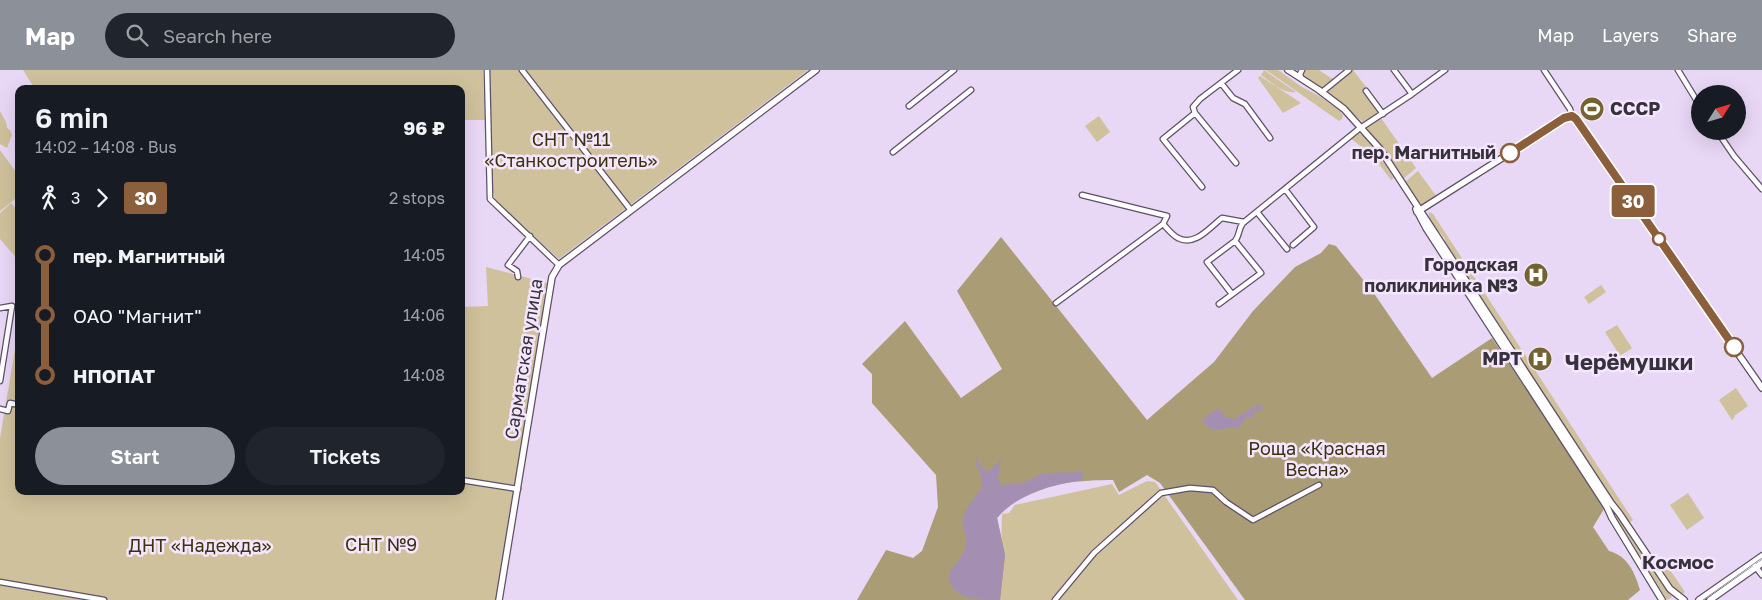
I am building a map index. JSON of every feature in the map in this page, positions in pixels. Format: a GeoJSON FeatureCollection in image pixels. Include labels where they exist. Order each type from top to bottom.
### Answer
{"type":"FeatureCollection","features":[{"type":"Feature","properties":{"kind":"main road","name":"Сарматская улица"},"geometry":{"type":"LineString","coordinates":[[499,600],[552,277],[559,265],[816,70]]}},
{"type":"Feature","properties":{"kind":"main road"},"geometry":{"type":"LineString","coordinates":[[1284,70],[1331,102],[1361,127]]}},
{"type":"Feature","properties":{"kind":"main road"},"geometry":{"type":"LineString","coordinates":[[1288,70],[1344,109],[1380,149],[1616,509],[1670,589],[1684,600]]}},
{"type":"Feature","properties":{"kind":"main road"},"geometry":{"type":"LineString","coordinates":[[1419,211],[1564,118],[1572,117],[1576,119],[1762,388]]}},
{"type":"Feature","properties":{"kind":"main road"},"geometry":{"type":"LineString","coordinates":[[1419,211],[1426,228],[1610,513],[1662,600]]}},
{"type":"Feature","properties":{"kind":"main road"},"geometry":{"type":"LineString","coordinates":[[1710,600],[1754,565],[1762,556]]}},
{"type":"Feature","properties":{"kind":"main road"},"geometry":{"type":"LineString","coordinates":[[1699,600],[1754,565],[1762,563]]}},
{"type":"Feature","properties":{"kind":"street"},"geometry":{"type":"LineString","coordinates":[[487,70],[490,199],[559,265]]}},
{"type":"Feature","properties":{"kind":"street"},"geometry":{"type":"LineString","coordinates":[[522,70],[630,209]]}},
{"type":"Feature","properties":{"kind":"street"},"geometry":{"type":"LineString","coordinates":[[909,106],[954,70]]}},
{"type":"Feature","properties":{"kind":"street"},"geometry":{"type":"LineString","coordinates":[[1236,163],[1195,113],[1193,107],[1238,70]]}},
{"type":"Feature","properties":{"kind":"street"},"geometry":{"type":"LineString","coordinates":[[1301,78],[1302,70]]}},
{"type":"Feature","properties":{"kind":"street"},"geometry":{"type":"LineString","coordinates":[[1322,92],[1349,70]]}},
{"type":"Feature","properties":{"kind":"street"},"geometry":{"type":"LineString","coordinates":[[1394,70],[1412,94]]}},
{"type":"Feature","properties":{"kind":"street"},"geometry":{"type":"LineString","coordinates":[[1232,294],[1207,262],[1236,241],[1240,227],[1244,222],[1361,127],[1383,114],[1445,70]]}},
{"type":"Feature","properties":{"kind":"street"},"geometry":{"type":"LineString","coordinates":[[1544,70],[1570,109],[1572,117]]}},
{"type":"Feature","properties":{"kind":"street"},"geometry":{"type":"LineString","coordinates":[[1678,70],[1691,91]]}},
{"type":"Feature","properties":{"kind":"street"},"geometry":{"type":"LineString","coordinates":[[1222,83],[1233,98],[1245,104],[1270,138]]}},
{"type":"Feature","properties":{"kind":"street"},"geometry":{"type":"LineString","coordinates":[[893,152],[971,90]]}},
{"type":"Feature","properties":{"kind":"street"},"geometry":{"type":"LineString","coordinates":[[1366,91],[1383,114]]}},
{"type":"Feature","properties":{"kind":"street"},"geometry":{"type":"LineString","coordinates":[[1195,113],[1163,139],[1202,187]]}},
{"type":"Feature","properties":{"kind":"street"},"geometry":{"type":"LineString","coordinates":[[1723,140],[1762,189]]}},
{"type":"Feature","properties":{"kind":"street"},"geometry":{"type":"LineString","coordinates":[[1285,189],[1314,227],[1293,245]]}},
{"type":"Feature","properties":{"kind":"street"},"geometry":{"type":"LineString","coordinates":[[1056,303],[1163,224],[1167,216],[1082,195]]}},
{"type":"Feature","properties":{"kind":"street"},"geometry":{"type":"LineString","coordinates":[[1257,212],[1287,249]]}},
{"type":"Feature","properties":{"kind":"street"},"geometry":{"type":"LineString","coordinates":[[1163,224],[1178,238],[1189,240],[1202,235],[1222,218],[1244,222]]}},
{"type":"Feature","properties":{"kind":"street"},"geometry":{"type":"LineString","coordinates":[[518,277],[518,271],[508,264],[530,236]]}},
{"type":"Feature","properties":{"kind":"street"},"geometry":{"type":"LineString","coordinates":[[1219,304],[1261,273],[1236,241]]}},
{"type":"Feature","properties":{"kind":"street"},"geometry":{"type":"LineString","coordinates":[[0,308],[12,306],[0,381]]}},
{"type":"Feature","properties":{"kind":"street"},"geometry":{"type":"LineString","coordinates":[[0,409],[8,411],[10,403],[15,404]]}},
{"type":"Feature","properties":{"kind":"street"},"geometry":{"type":"LineString","coordinates":[[465,481],[518,489]]}},
{"type":"Feature","properties":{"kind":"street"},"geometry":{"type":"LineString","coordinates":[[1055,600],[1094,553],[1161,493],[1190,488],[1213,490],[1253,520],[1319,484]]}},
{"type":"Feature","properties":{"kind":"street"},"geometry":{"type":"LineString","coordinates":[[1610,513],[1616,509]]}},
{"type":"Feature","properties":{"kind":"street"},"geometry":{"type":"LineString","coordinates":[[1754,565],[1762,575]]}},
{"type":"Feature","properties":{"kind":"street"},"geometry":{"type":"LineString","coordinates":[[0,582],[104,600]]}},
{"type":"Feature","properties":{"kind":"green space"},"geometry":{"type":"Polygon","coordinates":[[[23,70],[483,70],[485,120],[465,120],[465,85],[32,85],[23,70]]]}},
{"type":"Feature","properties":{"kind":"green space","name":"СНТ №11 «Станкостроитель»"},"geometry":{"type":"Polygon","coordinates":[[[489,70],[808,70],[559,259],[495,200],[491,183],[489,70]]]}},
{"type":"Feature","properties":{"kind":"green space"},"geometry":{"type":"Polygon","coordinates":[[[1264,70],[1296,92],[1286,91],[1273,84],[1261,75],[1264,70]]]}},
{"type":"Feature","properties":{"kind":"green space"},"geometry":{"type":"Polygon","coordinates":[[[1266,70],[1278,70],[1302,87],[1319,96],[1340,111],[1343,116],[1342,119],[1339,121],[1266,70]]]}},
{"type":"Feature","properties":{"kind":"green space"},"geometry":{"type":"Polygon","coordinates":[[[1300,70],[1319,70],[1334,80],[1322,89],[1298,73],[1300,70]]]}},
{"type":"Feature","properties":{"kind":"green space"},"geometry":{"type":"Polygon","coordinates":[[[1353,70],[1367,88],[1363,92],[1379,113],[1364,123],[1327,92],[1353,70]]]}},
{"type":"Feature","properties":{"kind":"green space"},"geometry":{"type":"Polygon","coordinates":[[[1260,76],[1301,103],[1283,113],[1258,78],[1260,76]]]}},
{"type":"Feature","properties":{"kind":"green space"},"geometry":{"type":"Polygon","coordinates":[[[0,111],[12,135],[7,148],[0,144],[0,111]]]}},
{"type":"Feature","properties":{"kind":"green space"},"geometry":{"type":"Polygon","coordinates":[[[1099,116],[1110,132],[1097,142],[1085,126],[1099,116]]]}},
{"type":"Feature","properties":{"kind":"green space"},"geometry":{"type":"Polygon","coordinates":[[[1381,118],[1416,168],[1403,179],[1366,127],[1381,118]]]}},
{"type":"Feature","properties":{"kind":"green space"},"geometry":{"type":"Polygon","coordinates":[[[1357,133],[1367,139],[1372,145],[1394,178],[1391,180],[1372,155],[1350,138],[1357,133]]]}},
{"type":"Feature","properties":{"kind":"green space"},"geometry":{"type":"Polygon","coordinates":[[[0,150],[15,171],[15,199],[0,211],[0,150]]]}},
{"type":"Feature","properties":{"kind":"green space"},"geometry":{"type":"Polygon","coordinates":[[[1418,171],[1437,197],[1422,206],[1405,182],[1418,171]]]}},
{"type":"Feature","properties":{"kind":"green space"},"geometry":{"type":"Polygon","coordinates":[[[11,203],[15,208],[15,256],[0,239],[0,213],[11,203]]]}},
{"type":"Feature","properties":{"kind":"green space"},"geometry":{"type":"Polygon","coordinates":[[[1429,212],[1433,214],[1633,520],[1629,523],[1613,503],[1444,242],[1445,239],[1430,220],[1429,212]]]}},
{"type":"Feature","properties":{"kind":"green space","name":"Роща «Красная Весна»"},"geometry":{"type":"Polygon","coordinates":[[[1001,237],[1147,420],[1214,362],[1253,311],[1295,267],[1321,253],[1329,244],[1336,246],[1373,292],[1432,378],[1492,338],[1604,509],[1593,527],[1609,551],[1616,553],[1630,566],[1640,590],[1628,600],[1245,600],[1160,483],[1147,475],[1119,492],[1113,480],[1082,481],[1050,486],[1021,498],[1008,507],[997,518],[1005,555],[1000,600],[857,600],[886,550],[913,558],[922,551],[938,507],[936,475],[872,403],[872,374],[862,364],[905,321],[961,398],[1002,369],[957,291],[1001,237]]]}},
{"type":"Feature","properties":{"kind":"green space"},"geometry":{"type":"Polygon","coordinates":[[[486,267],[547,283],[497,600],[0,600],[0,438],[15,350],[15,495],[465,495],[465,307],[488,306],[486,267]]]}},
{"type":"Feature","properties":{"kind":"green space"},"geometry":{"type":"Polygon","coordinates":[[[1601,285],[1606,292],[1589,304],[1584,297],[1601,285]]]}},
{"type":"Feature","properties":{"kind":"green space"},"geometry":{"type":"Polygon","coordinates":[[[1617,325],[1632,348],[1620,356],[1605,332],[1617,325]]]}},
{"type":"Feature","properties":{"kind":"green space"},"geometry":{"type":"Polygon","coordinates":[[[1736,388],[1748,406],[1734,416],[1732,420],[1719,400],[1736,388]]]}},
{"type":"Feature","properties":{"kind":"green space"},"geometry":{"type":"Polygon","coordinates":[[[1147,481],[1155,482],[1238,600],[1000,600],[1002,514],[1009,513],[1015,505],[1112,484],[1119,495],[1147,481]]]}},
{"type":"Feature","properties":{"kind":"green space"},"geometry":{"type":"Polygon","coordinates":[[[1688,493],[1704,518],[1687,530],[1670,505],[1688,493]]]}},
{"type":"Feature","properties":{"kind":"green space"},"geometry":{"type":"Polygon","coordinates":[[[1616,512],[1672,597],[1667,600],[1612,516],[1616,512]]]}},
{"type":"Feature","properties":{"kind":"green space"},"geometry":{"type":"Polygon","coordinates":[[[1668,567],[1685,592],[1683,594],[1674,588],[1664,573],[1668,567]]]}},
{"type":"Feature","properties":{"kind":"shaded area"},"geometry":{"type":"Polygon","coordinates":[[[1259,404],[1263,408],[1259,412],[1253,412],[1253,418],[1246,417],[1240,427],[1211,430],[1204,423],[1203,419],[1218,408],[1226,417],[1235,419],[1259,404]]]}},
{"type":"Feature","properties":{"kind":"shaded area"},"geometry":{"type":"Polygon","coordinates":[[[977,456],[980,466],[988,471],[997,464],[1001,456],[998,479],[1001,485],[1025,482],[1043,473],[1083,472],[1082,480],[1036,492],[1014,503],[997,518],[1005,555],[1000,600],[967,597],[959,594],[950,583],[950,574],[953,566],[961,557],[966,544],[964,514],[983,485],[982,477],[976,465],[977,456]]]}},
{"type":"Feature","properties":{"kind":"tram line"},"geometry":{"type":"LineString","coordinates":[[1703,600],[1762,558]]}},
{"type":"Feature","properties":{"kind":"bus line","name":"30"},"geometry":{"type":"LineString","coordinates":[[1510,153],[1564,118],[1572,116],[1576,119],[1734,347]]}},
{"type":"Feature","properties":{"kind":"place","name":"СССР"},"geometry":{"type":"Point","coordinates":[1592,109]}},
{"type":"Feature","properties":{"kind":"place","name":"пер. Магнитный"},"geometry":{"type":"Point","coordinates":[1510,153]}},
{"type":"Feature","properties":{"kind":"place","name":"Городская поликлиника №3"},"geometry":{"type":"Point","coordinates":[1536,275]}},
{"type":"Feature","properties":{"kind":"place","name":"МРТ"},"geometry":{"type":"Point","coordinates":[1540,359]}},
{"type":"Feature","properties":{"kind":"district","name":"Черёмушки"},"geometry":{"type":"Point","coordinates":[1629,362]}},
{"type":"Feature","properties":{"kind":"district","name":"Космос"},"geometry":{"type":"Point","coordinates":[1678,562]}},
{"type":"Feature","properties":{"kind":"park label","name":"СНТ №9"},"geometry":{"type":"Point","coordinates":[381,545]}},
{"type":"Feature","properties":{"kind":"park label","name":"ДНТ «Надежда»"},"geometry":{"type":"Point","coordinates":[200,546]}}]}
